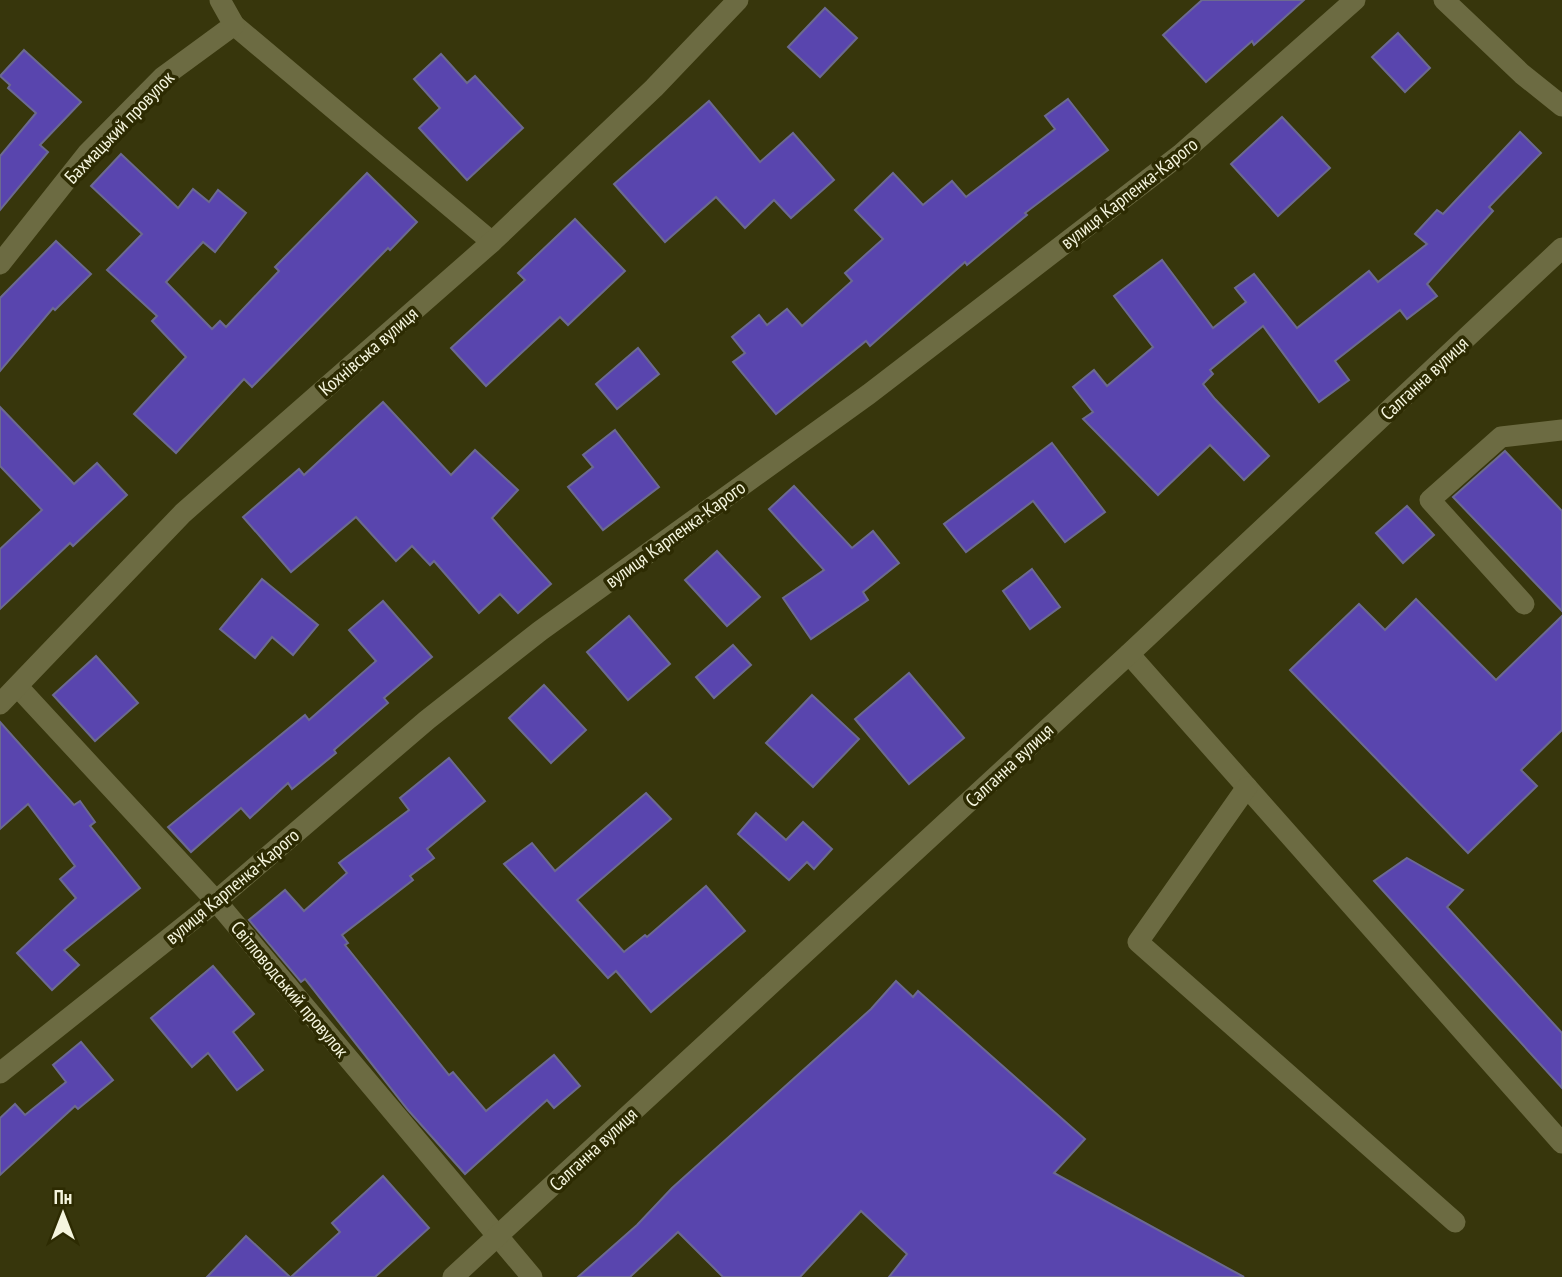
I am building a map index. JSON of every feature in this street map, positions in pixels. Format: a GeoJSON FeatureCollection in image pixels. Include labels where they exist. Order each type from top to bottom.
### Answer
{"type":"FeatureCollection","features":[{"type":"Feature","properties":{"kind":"street"},"geometry":{"type":"LineString","coordinates":[[220,0],[234,25],[492,242]]}},
{"type":"Feature","properties":{"kind":"street","name":"Кохнівська вулиця"},"geometry":{"type":"LineString","coordinates":[[0,704],[183,513],[492,242],[654,88],[738,0]]}},
{"type":"Feature","properties":{"kind":"street","name":"вулиця Карпенка-Карого"},"geometry":{"type":"LineString","coordinates":[[0,1073],[216,901],[427,720],[540,631],[869,394],[1181,155],[1355,0]]}},
{"type":"Feature","properties":{"kind":"street"},"geometry":{"type":"LineString","coordinates":[[1444,0],[1522,74],[1562,106]]}},
{"type":"Feature","properties":{"kind":"street","name":"Бахмацький провулок"},"geometry":{"type":"LineString","coordinates":[[0,264],[96,145],[163,77],[234,25]]}},
{"type":"Feature","properties":{"kind":"street","name":"Салганна вулиця"},"geometry":{"type":"LineString","coordinates":[[453,1277],[1129,654],[1562,248]]}},
{"type":"Feature","properties":{"kind":"street"},"geometry":{"type":"LineString","coordinates":[[1524,604],[1430,500],[1501,437],[1562,430]]}},
{"type":"Feature","properties":{"kind":"street"},"geometry":{"type":"LineString","coordinates":[[1129,654],[1562,1143]]}},
{"type":"Feature","properties":{"kind":"street","name":"Світловодський провулок"},"geometry":{"type":"LineString","coordinates":[[18,687],[216,901],[532,1277]]}},
{"type":"Feature","properties":{"kind":"street"},"geometry":{"type":"LineString","coordinates":[[1247,787],[1138,942],[1455,1222]]}},
{"type":"Feature","properties":{"kind":"building"},"geometry":{"type":"Polygon","coordinates":[[[1202,0],[1304,0],[1254,45],[1252,41],[1206,82],[1163,35],[1202,0]]]}},
{"type":"Feature","properties":{"kind":"building"},"geometry":{"type":"Polygon","coordinates":[[[825,8],[857,38],[820,77],[788,47],[825,8]]]}},
{"type":"Feature","properties":{"kind":"building"},"geometry":{"type":"Polygon","coordinates":[[[1398,33],[1430,68],[1405,92],[1372,57],[1398,33]]]}},
{"type":"Feature","properties":{"kind":"building"},"geometry":{"type":"Polygon","coordinates":[[[24,50],[81,102],[40,145],[48,152],[0,210],[0,156],[36,113],[8,88],[10,85],[0,76],[24,50]]]}},
{"type":"Feature","properties":{"kind":"building"},"geometry":{"type":"Polygon","coordinates":[[[441,54],[467,83],[475,76],[523,128],[467,180],[419,128],[440,108],[414,79],[441,54]]]}},
{"type":"Feature","properties":{"kind":"building"},"geometry":{"type":"Polygon","coordinates":[[[1068,99],[1108,150],[1025,213],[1027,215],[967,265],[965,262],[870,346],[866,341],[776,414],[733,362],[745,353],[732,337],[759,315],[767,325],[787,309],[802,326],[852,281],[845,273],[883,239],[855,210],[893,173],[923,205],[952,181],[966,197],[1055,129],[1045,116],[1068,99]]]}},
{"type":"Feature","properties":{"kind":"building"},"geometry":{"type":"Polygon","coordinates":[[[709,101],[760,162],[793,133],[834,180],[791,218],[774,200],[745,228],[716,197],[665,242],[614,184],[709,101]]]}},
{"type":"Feature","properties":{"kind":"building"},"geometry":{"type":"Polygon","coordinates":[[[1282,117],[1330,168],[1278,216],[1231,164],[1282,117]]]}},
{"type":"Feature","properties":{"kind":"building"},"geometry":{"type":"Polygon","coordinates":[[[1520,132],[1541,153],[1489,207],[1493,211],[1427,284],[1437,296],[1407,319],[1400,310],[1335,361],[1349,380],[1319,402],[1263,326],[1210,370],[1213,374],[1203,384],[1269,456],[1244,480],[1210,445],[1158,495],[1083,419],[1093,412],[1073,387],[1094,370],[1107,386],[1153,347],[1114,296],[1162,260],[1213,328],[1246,302],[1235,288],[1254,274],[1297,328],[1369,271],[1378,282],[1427,244],[1415,234],[1437,210],[1443,214],[1520,132]]]}},
{"type":"Feature","properties":{"kind":"building"},"geometry":{"type":"Polygon","coordinates":[[[121,154],[178,208],[193,189],[209,202],[218,190],[246,213],[215,252],[203,242],[166,282],[212,329],[220,321],[226,327],[279,271],[275,267],[367,173],[417,222],[390,250],[388,248],[252,387],[244,379],[176,453],[134,414],[186,357],[152,321],[157,316],[107,270],[142,234],[91,186],[121,154]]]}},
{"type":"Feature","properties":{"kind":"building"},"geometry":{"type":"Polygon","coordinates":[[[575,219],[625,271],[568,325],[560,317],[486,386],[451,348],[525,280],[518,273],[575,219]]]}},
{"type":"Feature","properties":{"kind":"building"},"geometry":{"type":"Polygon","coordinates":[[[56,241],[91,274],[55,310],[53,308],[0,371],[0,298],[56,241]]]}},
{"type":"Feature","properties":{"kind":"building"},"geometry":{"type":"Polygon","coordinates":[[[638,348],[659,374],[617,409],[596,384],[638,348]]]}},
{"type":"Feature","properties":{"kind":"building"},"geometry":{"type":"Polygon","coordinates":[[[383,402],[451,475],[475,450],[518,490],[492,518],[551,584],[518,613],[500,594],[479,613],[434,561],[430,565],[412,546],[396,561],[356,517],[291,572],[243,517],[299,469],[304,475],[383,402]]]}},
{"type":"Feature","properties":{"kind":"building"},"geometry":{"type":"Polygon","coordinates":[[[0,407],[74,484],[97,463],[127,495],[73,546],[70,543],[0,609],[0,549],[42,510],[0,466],[0,407]]]}},
{"type":"Feature","properties":{"kind":"building"},"geometry":{"type":"Polygon","coordinates":[[[615,430],[659,487],[603,530],[568,487],[593,467],[583,455],[615,430]]]}},
{"type":"Feature","properties":{"kind":"building"},"geometry":{"type":"Polygon","coordinates":[[[1052,443],[1105,512],[1065,542],[1033,501],[966,552],[944,524],[1052,443]]]}},
{"type":"Feature","properties":{"kind":"building"},"geometry":{"type":"Polygon","coordinates":[[[1505,451],[1562,511],[1562,611],[1453,497],[1505,451]]]}},
{"type":"Feature","properties":{"kind":"building"},"geometry":{"type":"Polygon","coordinates":[[[794,486],[852,548],[873,531],[899,563],[863,592],[868,600],[811,639],[783,598],[824,570],[769,509],[794,486]]]}},
{"type":"Feature","properties":{"kind":"building"},"geometry":{"type":"Polygon","coordinates":[[[1407,506],[1434,535],[1403,563],[1376,533],[1407,506]]]}},
{"type":"Feature","properties":{"kind":"building"},"geometry":{"type":"Polygon","coordinates":[[[717,551],[760,597],[727,626],[685,580],[717,551]]]}},
{"type":"Feature","properties":{"kind":"building"},"geometry":{"type":"Polygon","coordinates":[[[1032,569],[1060,607],[1030,629],[1003,591],[1032,569]]]}},
{"type":"Feature","properties":{"kind":"building"},"geometry":{"type":"Polygon","coordinates":[[[262,579],[318,625],[293,655],[272,637],[255,658],[220,629],[262,579]]]}},
{"type":"Feature","properties":{"kind":"building"},"geometry":{"type":"Polygon","coordinates":[[[1416,599],[1496,680],[1562,616],[1562,730],[1521,770],[1537,786],[1468,853],[1290,670],[1359,604],[1385,630],[1416,599]]]}},
{"type":"Feature","properties":{"kind":"building"},"geometry":{"type":"Polygon","coordinates":[[[383,601],[432,657],[384,698],[388,703],[334,750],[336,753],[292,789],[288,783],[250,818],[241,808],[191,852],[168,827],[305,715],[309,720],[376,661],[349,630],[383,601]]]}},
{"type":"Feature","properties":{"kind":"building"},"geometry":{"type":"Polygon","coordinates":[[[629,616],[670,664],[628,700],[587,652],[629,616]]]}},
{"type":"Feature","properties":{"kind":"building"},"geometry":{"type":"Polygon","coordinates":[[[733,645],[751,665],[714,698],[696,677],[733,645]]]}},
{"type":"Feature","properties":{"kind":"building"},"geometry":{"type":"Polygon","coordinates":[[[96,656],[138,703],[95,741],[53,695],[96,656]]]}},
{"type":"Feature","properties":{"kind":"building"},"geometry":{"type":"Polygon","coordinates":[[[909,673],[964,738],[909,784],[855,719],[909,673]]]}},
{"type":"Feature","properties":{"kind":"building"},"geometry":{"type":"Polygon","coordinates":[[[544,685],[586,730],[551,763],[509,718],[544,685]]]}},
{"type":"Feature","properties":{"kind":"building"},"geometry":{"type":"Polygon","coordinates":[[[812,695],[859,739],[813,787],[766,743],[812,695]]]}},
{"type":"Feature","properties":{"kind":"building"},"geometry":{"type":"Polygon","coordinates":[[[0,722],[74,805],[80,801],[95,822],[90,826],[140,888],[64,950],[79,965],[52,990],[17,953],[76,898],[60,879],[75,866],[28,804],[0,829],[0,722]]]}},
{"type":"Feature","properties":{"kind":"building"},"geometry":{"type":"Polygon","coordinates":[[[449,758],[485,801],[427,849],[434,858],[410,876],[413,880],[342,935],[348,943],[345,945],[449,1075],[453,1072],[486,1111],[554,1055],[580,1086],[554,1108],[547,1100],[465,1174],[408,1110],[305,979],[301,982],[249,920],[285,890],[304,911],[347,873],[339,863],[409,810],[400,798],[449,758]]]}},
{"type":"Feature","properties":{"kind":"building"},"geometry":{"type":"Polygon","coordinates":[[[646,793],[671,819],[577,900],[624,952],[645,935],[647,937],[706,886],[745,931],[651,1012],[616,971],[608,978],[504,864],[532,843],[555,871],[646,793]]]}},
{"type":"Feature","properties":{"kind":"building"},"geometry":{"type":"Polygon","coordinates":[[[756,813],[786,840],[803,822],[832,849],[814,869],[807,862],[789,880],[738,834],[756,813]]]}},
{"type":"Feature","properties":{"kind":"building"},"geometry":{"type":"Polygon","coordinates":[[[1407,858],[1463,890],[1447,907],[1562,1033],[1562,1088],[1374,881],[1407,858]]]}},
{"type":"Feature","properties":{"kind":"building"},"geometry":{"type":"Polygon","coordinates":[[[213,966],[254,1014],[233,1032],[263,1070],[237,1090],[208,1053],[192,1067],[151,1018],[213,966]]]}},
{"type":"Feature","properties":{"kind":"building"},"geometry":{"type":"Polygon","coordinates":[[[896,981],[913,997],[918,991],[1085,1139],[1054,1173],[1244,1277],[889,1277],[907,1254],[861,1211],[800,1277],[723,1277],[678,1232],[630,1277],[578,1277],[637,1225],[672,1188],[871,1009],[896,981]]]}},
{"type":"Feature","properties":{"kind":"building"},"geometry":{"type":"Polygon","coordinates":[[[81,1042],[113,1080],[78,1109],[75,1106],[0,1175],[0,1118],[15,1104],[25,1115],[66,1082],[53,1065],[81,1042]]]}},
{"type":"Feature","properties":{"kind":"building"},"geometry":{"type":"Polygon","coordinates":[[[383,1176],[429,1228],[375,1277],[291,1277],[340,1232],[332,1223],[383,1176]]]}},
{"type":"Feature","properties":{"kind":"building"},"geometry":{"type":"Polygon","coordinates":[[[246,1236],[290,1277],[207,1277],[246,1236]]]}}]}
